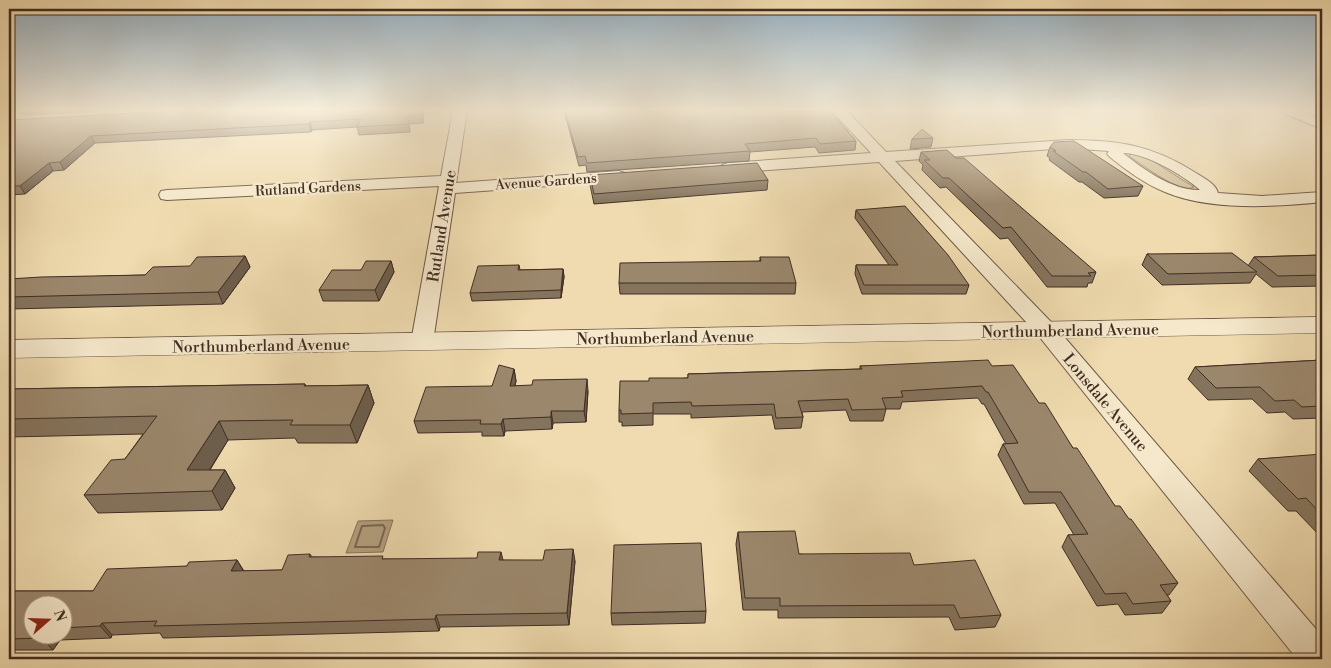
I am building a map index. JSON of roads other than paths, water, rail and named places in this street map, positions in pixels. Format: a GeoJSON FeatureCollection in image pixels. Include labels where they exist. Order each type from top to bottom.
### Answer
{"type":"FeatureCollection","features":[{"type":"Feature","properties":{"kind":"street","name":"Rutland Avenue"},"geometry":{"type":"LineString","coordinates":[[422,342],[455,142]]}},
{"type":"Feature","properties":{"kind":"street","name":"Lonsdale Avenue"},"geometry":{"type":"LineString","coordinates":[[868,142],[1046,330],[1319,659]]}},
{"type":"Feature","properties":{"kind":"street"},"geometry":{"type":"LineString","coordinates":[[714,169],[1067,144],[1094,144],[1123,148],[1115,151],[1115,154],[1168,189],[1185,195],[1233,202],[1262,202],[1322,197]]}},
{"type":"Feature","properties":{"kind":"street","name":"Avenue Gardens"},"geometry":{"type":"LineString","coordinates":[[448,185],[636,175]]}},
{"type":"Feature","properties":{"kind":"street","name":"Rutland Gardens"},"geometry":{"type":"LineString","coordinates":[[167,195],[448,185]]}},
{"type":"Feature","properties":{"kind":"street","name":"Northumberland Avenue"},"geometry":{"type":"LineString","coordinates":[[9,349],[1322,325]]}},
{"type":"Feature","properties":{"kind":"water"},"geometry":{"type":"Polygon","coordinates":[[[393,520],[383,552],[346,553],[358,521],[393,520]]]}}]}
